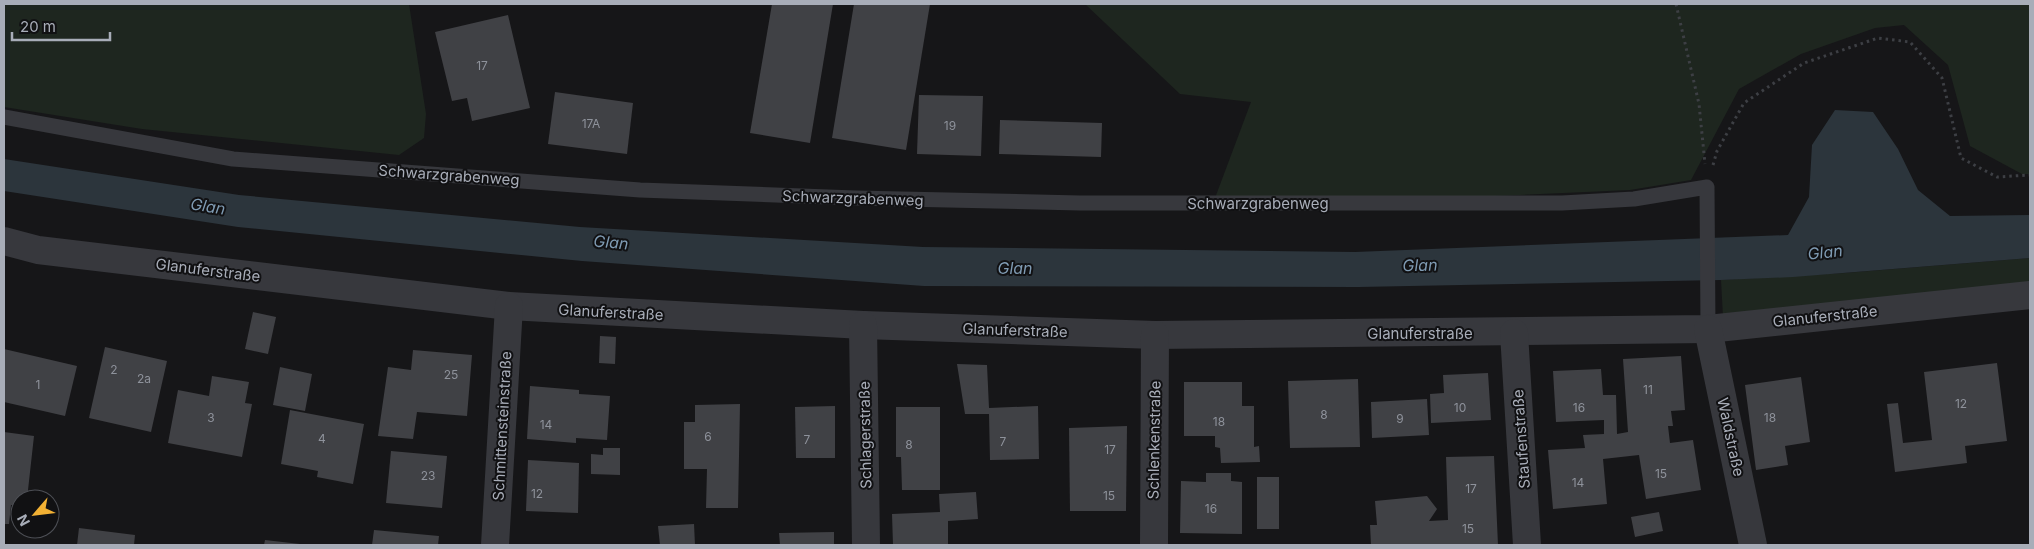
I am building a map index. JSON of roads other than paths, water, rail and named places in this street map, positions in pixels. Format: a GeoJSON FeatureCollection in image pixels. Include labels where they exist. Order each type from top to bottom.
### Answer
{"type":"FeatureCollection","features":[{"type":"Feature","properties":{"kind":"street","name":"Glanuferstraße"},"geometry":{"type":"LineString","coordinates":[[4,241],[38,250],[509,306],[863,325],[1156,335],[1708,329],[2030,294]]}},
{"type":"Feature","properties":{"kind":"street","name":"Schmittensteinstraße"},"geometry":{"type":"LineString","coordinates":[[495,545],[509,306]]}},
{"type":"Feature","properties":{"kind":"street","name":"Schlagerstraße"},"geometry":{"type":"LineString","coordinates":[[863,325],[866,545]]}},
{"type":"Feature","properties":{"kind":"street","name":"Waldstraße"},"geometry":{"type":"LineString","coordinates":[[1708,329],[1754,545]]}},
{"type":"Feature","properties":{"kind":"street","name":"Staufenstraße"},"geometry":{"type":"LineString","coordinates":[[1514,332],[1527,545]]}},
{"type":"Feature","properties":{"kind":"street","name":"Schlenkenstraße"},"geometry":{"type":"LineString","coordinates":[[1154,545],[1156,335]]}},
{"type":"Feature","properties":{"kind":"lane","name":"Schwarzgrabenweg"},"geometry":{"type":"LineString","coordinates":[[4,117],[233,159],[640,190],[855,198],[1080,203],[1533,203],[1634,200],[1707,187],[1708,329]]}},
{"type":"Feature","properties":{"kind":"water","name":"Glan"},"geometry":{"type":"Polygon","coordinates":[[[1835,110],[1873,112],[1898,149],[1918,190],[1950,216],[2030,215],[2030,258],[1793,277],[1721,280],[1358,287],[924,286],[582,261],[238,227],[4,191],[4,159],[239,195],[580,227],[923,247],[1355,252],[1788,235],[1809,197],[1812,145],[1835,110]]]}}]}
